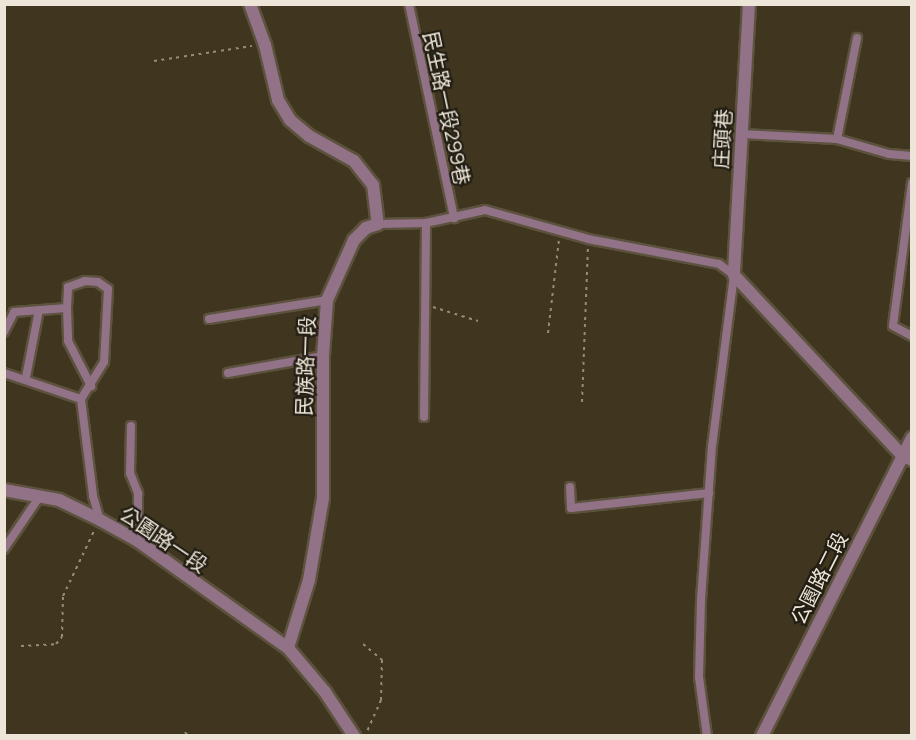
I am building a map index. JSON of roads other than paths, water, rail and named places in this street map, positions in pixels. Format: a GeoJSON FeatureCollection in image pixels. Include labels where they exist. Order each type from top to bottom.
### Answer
{"type":"FeatureCollection","features":[{"type":"Feature","properties":{"kind":"street"},"geometry":{"type":"LineString","coordinates":[[250,4],[265,45],[278,100],[290,120],[309,136],[354,161],[373,185],[378,224]]}},
{"type":"Feature","properties":{"kind":"street","name":"庄頭巷"},"geometry":{"type":"LineString","coordinates":[[734,275],[749,4]]}},
{"type":"Feature","properties":{"kind":"street","name":"民族路一段"},"geometry":{"type":"LineString","coordinates":[[288,648],[309,580],[324,498],[323,356],[327,300],[354,240],[366,228],[378,224]]}},
{"type":"Feature","properties":{"kind":"street"},"geometry":{"type":"LineString","coordinates":[[734,275],[907,458]]}},
{"type":"Feature","properties":{"kind":"street","name":"公園路二段"},"geometry":{"type":"LineString","coordinates":[[762,735],[907,458],[912,438]]}},
{"type":"Feature","properties":{"kind":"street","name":"公園路一段"},"geometry":{"type":"LineString","coordinates":[[4,490],[40,496],[100,520],[138,541],[288,648]]}},
{"type":"Feature","properties":{"kind":"street"},"geometry":{"type":"LineString","coordinates":[[288,648],[325,692],[354,735]]}},
{"type":"Feature","properties":{"kind":"lane","name":"民生路一段299巷"},"geometry":{"type":"LineString","coordinates":[[409,4],[454,218]]}},
{"type":"Feature","properties":{"kind":"lane"},"geometry":{"type":"LineString","coordinates":[[837,140],[856,38]]}},
{"type":"Feature","properties":{"kind":"lane"},"geometry":{"type":"LineString","coordinates":[[742,134],[837,140],[888,154],[912,156]]}},
{"type":"Feature","properties":{"kind":"lane"},"geometry":{"type":"LineString","coordinates":[[912,183],[893,326],[912,336]]}},
{"type":"Feature","properties":{"kind":"lane"},"geometry":{"type":"LineString","coordinates":[[378,224],[426,223],[485,210],[588,238],[719,264],[734,275],[709,493],[699,677],[707,735]]}},
{"type":"Feature","properties":{"kind":"lane"},"geometry":{"type":"LineString","coordinates":[[424,417],[426,223]]}},
{"type":"Feature","properties":{"kind":"lane"},"geometry":{"type":"LineString","coordinates":[[91,386],[68,341],[68,287],[85,281],[98,282],[108,289],[104,362],[91,386],[81,399],[93,496],[100,520]]}},
{"type":"Feature","properties":{"kind":"lane"},"geometry":{"type":"LineString","coordinates":[[209,319],[327,300]]}},
{"type":"Feature","properties":{"kind":"lane"},"geometry":{"type":"LineString","coordinates":[[4,332],[14,312],[67,308]]}},
{"type":"Feature","properties":{"kind":"lane"},"geometry":{"type":"LineString","coordinates":[[26,377],[39,310]]}},
{"type":"Feature","properties":{"kind":"lane"},"geometry":{"type":"LineString","coordinates":[[228,373],[323,356]]}},
{"type":"Feature","properties":{"kind":"lane"},"geometry":{"type":"LineString","coordinates":[[4,373],[26,377],[81,399]]}},
{"type":"Feature","properties":{"kind":"lane"},"geometry":{"type":"LineString","coordinates":[[131,426],[130,473],[138,493],[138,541]]}},
{"type":"Feature","properties":{"kind":"lane"},"geometry":{"type":"LineString","coordinates":[[570,487],[571,508],[709,493]]}},
{"type":"Feature","properties":{"kind":"lane"},"geometry":{"type":"LineString","coordinates":[[4,549],[40,496]]}}]}
